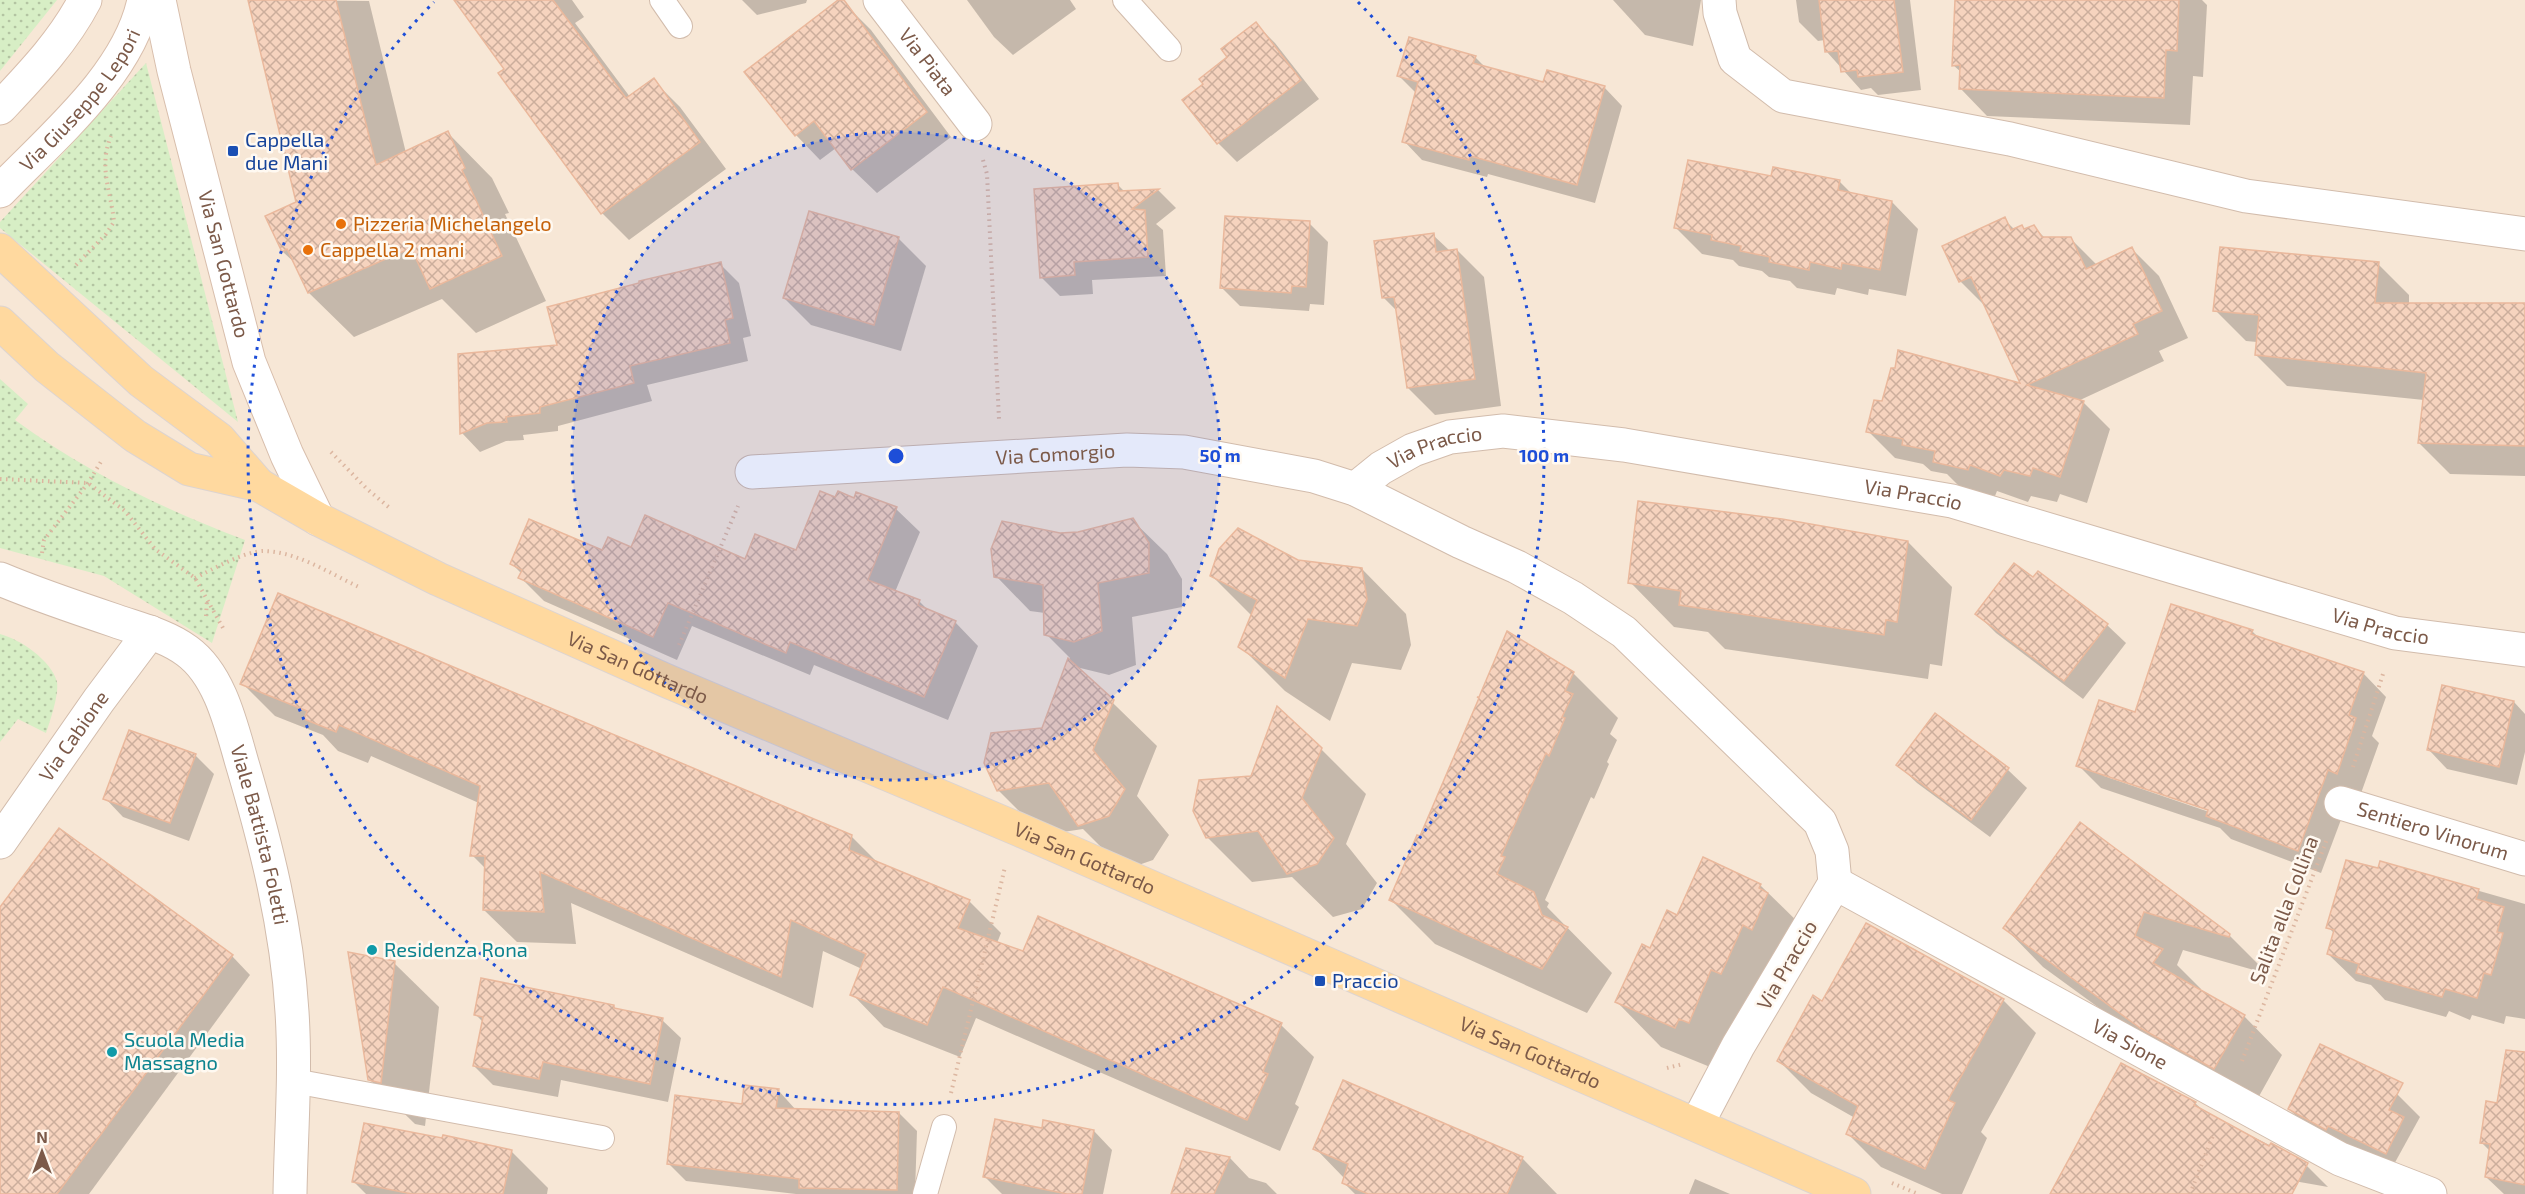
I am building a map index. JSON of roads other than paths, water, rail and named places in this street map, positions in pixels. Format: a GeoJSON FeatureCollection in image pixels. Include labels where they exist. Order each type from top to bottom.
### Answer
{"type":"FeatureCollection","features":[{"type":"Feature","properties":{"kind":"main road","name":"Via San Gottardo"},"geometry":{"type":"LineString","coordinates":[[0,250],[141,381],[219,439],[259,485]]}},
{"type":"Feature","properties":{"kind":"main road","name":"Via San Gottardo"},"geometry":{"type":"LineString","coordinates":[[0,322],[47,367],[135,436],[189,469],[259,485],[318,519],[438,579],[667,681],[1020,830],[1854,1194]]}},
{"type":"Feature","properties":{"kind":"street"},"geometry":{"type":"LineString","coordinates":[[0,108],[56,47],[85,0]]}},
{"type":"Feature","properties":{"kind":"street","name":"Via Giuseppe Lepori"},"geometry":{"type":"LineString","coordinates":[[0,191],[62,127],[116,64],[140,21],[144,0]]}},
{"type":"Feature","properties":{"kind":"street","name":"Via San Gottardo"},"geometry":{"type":"LineString","coordinates":[[159,0],[174,71],[249,362],[286,455],[318,519]]}},
{"type":"Feature","properties":{"kind":"street","name":"Via Piata"},"geometry":{"type":"LineString","coordinates":[[880,0],[975,124]]}},
{"type":"Feature","properties":{"kind":"street"},"geometry":{"type":"LineString","coordinates":[[1719,0],[1720,13],[1736,59],[1783,96],[2010,139],[2246,195],[2525,234]]}},
{"type":"Feature","properties":{"kind":"street","name":"Via Praccio"},"geometry":{"type":"LineString","coordinates":[[1697,1124],[1732,1058],[1835,883],[1832,850],[1820,822],[1624,632],[1573,598],[1517,567],[1355,489],[1381,468],[1413,450],[1450,437],[1503,431],[1624,445],[1952,501],[2396,633],[2525,650]]}},
{"type":"Feature","properties":{"kind":"street","name":"Via Comorgio"},"geometry":{"type":"LineString","coordinates":[[752,472],[1127,450],[1184,452],[1282,468],[1355,489]]}},
{"type":"Feature","properties":{"kind":"street","name":"Viale Battista Foletti"},"geometry":{"type":"LineString","coordinates":[[0,579],[36,594],[150,632],[187,650],[207,671],[222,701],[257,813],[285,943],[292,1012],[294,1081],[290,1194]]}},
{"type":"Feature","properties":{"kind":"street","name":"Viale Battista Foletti"},"geometry":{"type":"LineString","coordinates":[[0,593],[36,594]]}},
{"type":"Feature","properties":{"kind":"street","name":"Via Cabione"},"geometry":{"type":"LineString","coordinates":[[0,842],[99,700],[150,632]]}},
{"type":"Feature","properties":{"kind":"street","name":"Sentiero Vinorum"},"geometry":{"type":"LineString","coordinates":[[2341,803],[2525,859]]}},
{"type":"Feature","properties":{"kind":"street","name":"Via Sione"},"geometry":{"type":"LineString","coordinates":[[1835,883],[2340,1159],[2430,1194]]}},
{"type":"Feature","properties":{"kind":"lane"},"geometry":{"type":"LineString","coordinates":[[662,0],[680,26]]}},
{"type":"Feature","properties":{"kind":"lane"},"geometry":{"type":"LineString","coordinates":[[1125,0],[1169,49]]}},
{"type":"Feature","properties":{"kind":"lane"},"geometry":{"type":"LineString","coordinates":[[294,1081],[602,1138]]}},
{"type":"Feature","properties":{"kind":"lane"},"geometry":{"type":"LineString","coordinates":[[925,1194],[944,1127]]}},
{"type":"Feature","properties":{"kind":"place","name":"Cappella due Mani"},"geometry":{"type":"Point","coordinates":[233,151]}},
{"type":"Feature","properties":{"kind":"place","name":"Pizzeria Michelangelo"},"geometry":{"type":"Point","coordinates":[341,224]}},
{"type":"Feature","properties":{"kind":"place","name":"Cappella 2 mani"},"geometry":{"type":"Point","coordinates":[308,250]}},
{"type":"Feature","properties":{"kind":"place","name":"Residenza Rona"},"geometry":{"type":"Point","coordinates":[372,950]}},
{"type":"Feature","properties":{"kind":"place","name":"Praccio"},"geometry":{"type":"Point","coordinates":[1320,981]}},
{"type":"Feature","properties":{"kind":"place","name":"Scuola Media Massagno"},"geometry":{"type":"Point","coordinates":[112,1052]}}]}
